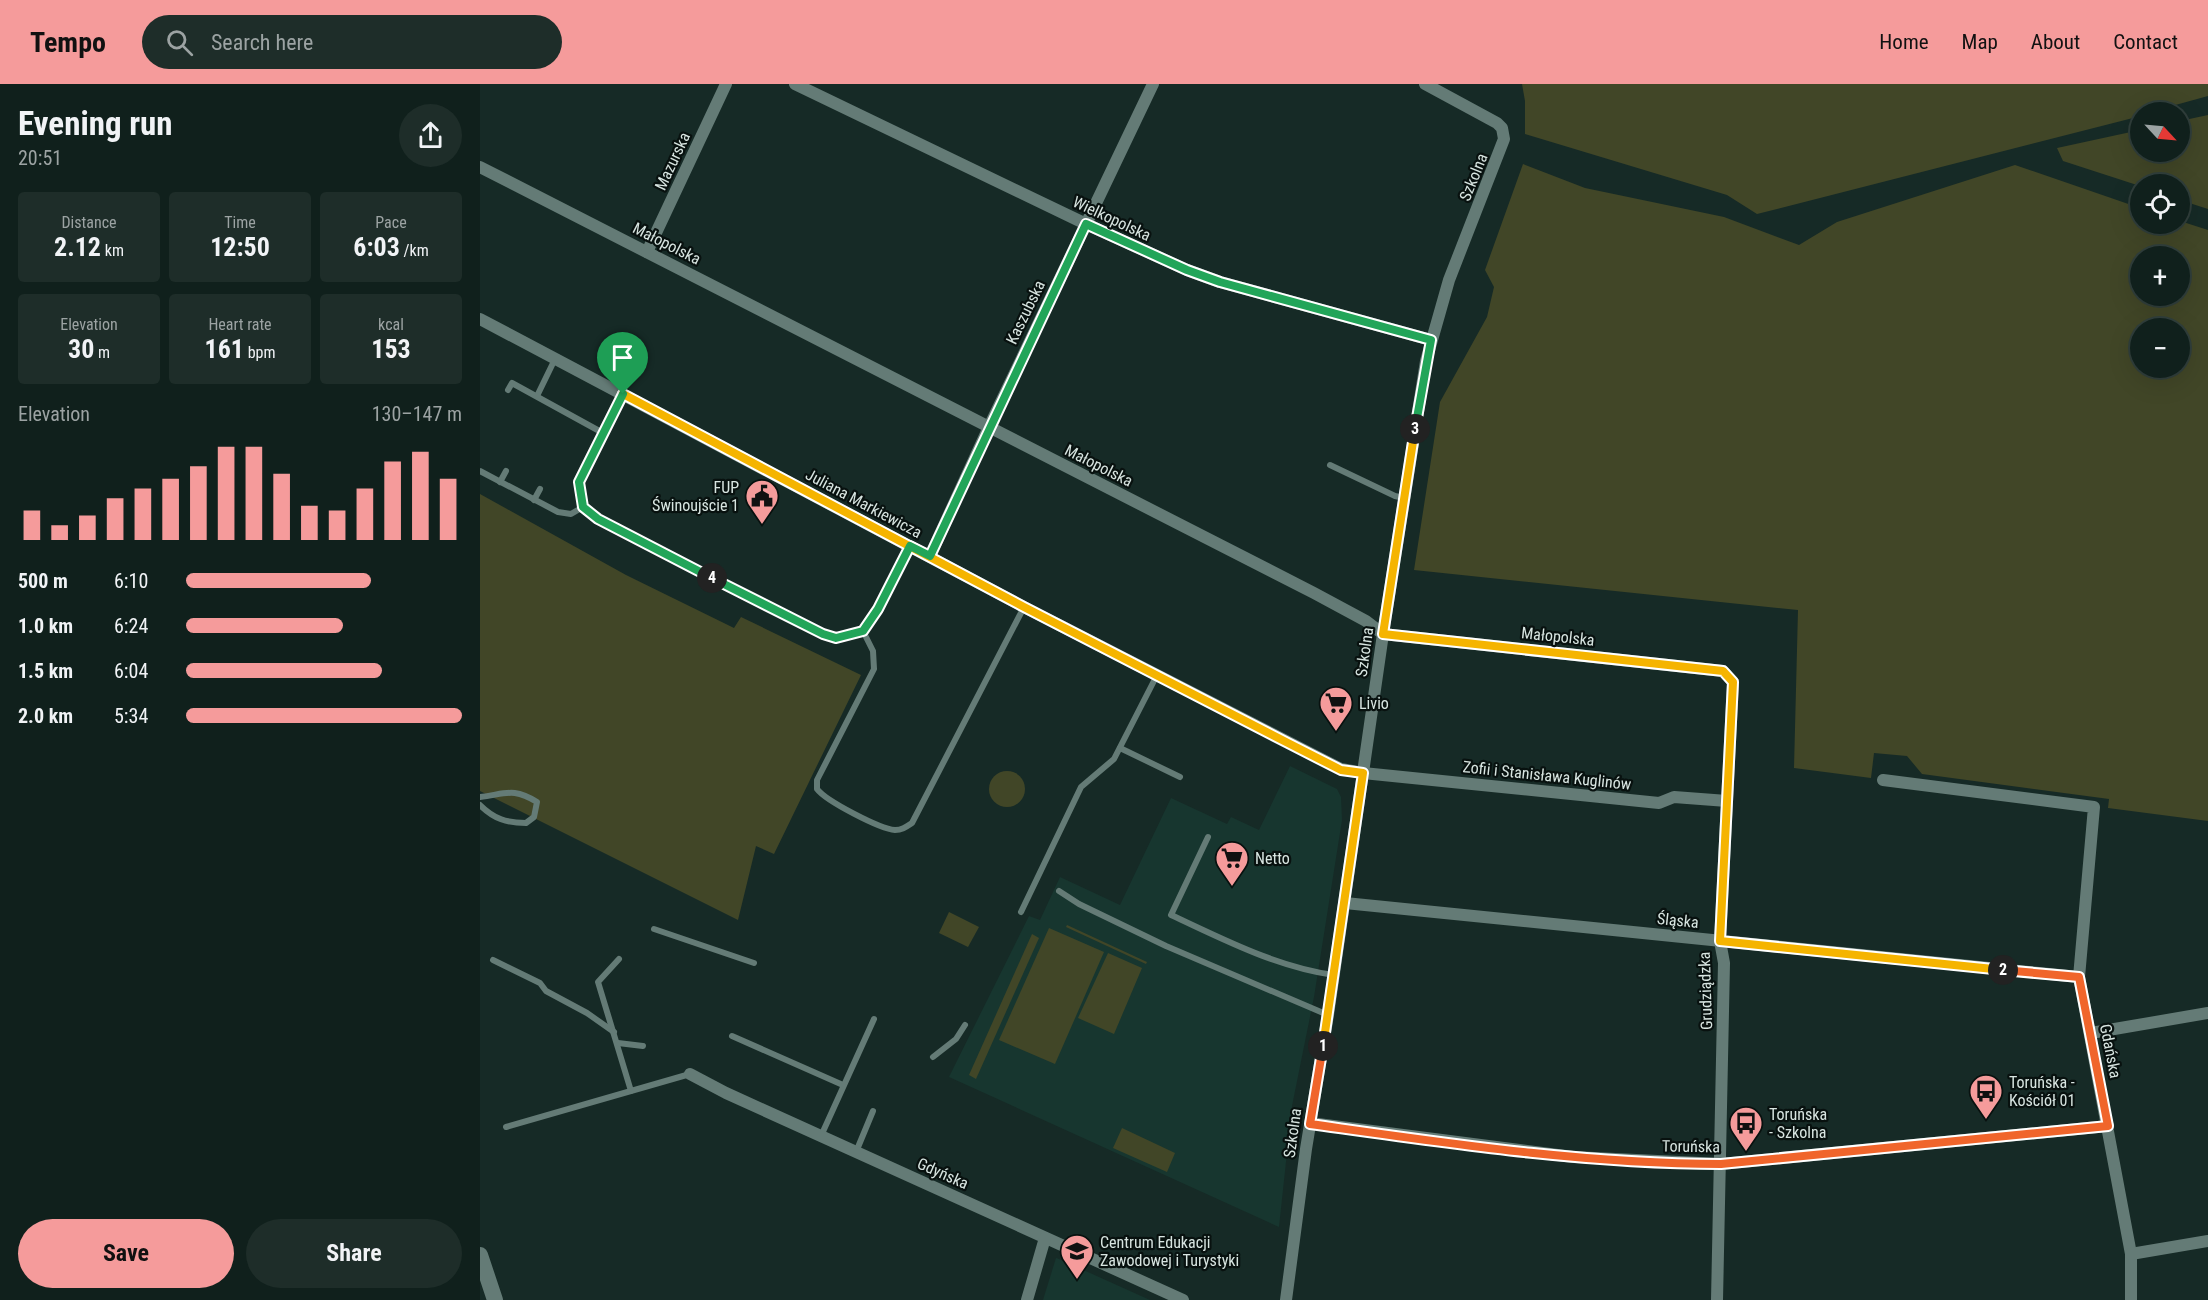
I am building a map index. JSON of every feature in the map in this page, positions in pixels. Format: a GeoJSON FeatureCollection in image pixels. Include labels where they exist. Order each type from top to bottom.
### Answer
{"type":"FeatureCollection","features":[{"type":"Feature","properties":{"kind":"street","name":"Mazurska"},"geometry":{"type":"LineString","coordinates":[[647,252],[726,84]]}},
{"type":"Feature","properties":{"kind":"street","name":"Wielkopolska"},"geometry":{"type":"LineString","coordinates":[[795,84],[1187,270],[1220,282],[1431,340]]}},
{"type":"Feature","properties":{"kind":"street","name":"Kaszubska"},"geometry":{"type":"LineString","coordinates":[[930,556],[1153,84]]}},
{"type":"Feature","properties":{"kind":"street","name":"Szkolna"},"geometry":{"type":"LineString","coordinates":[[1286,1300],[1383,634],[1431,340],[1449,280],[1504,139],[1502,128],[1497,123],[1425,84]]}},
{"type":"Feature","properties":{"kind":"street","name":"Małopolska"},"geometry":{"type":"LineString","coordinates":[[480,167],[1314,593],[1366,621],[1383,634],[1723,671],[1733,682]]}},
{"type":"Feature","properties":{"kind":"street","name":"Juliana Markiewicza"},"geometry":{"type":"LineString","coordinates":[[480,319],[1156,675],[1341,770],[1363,773]]}},
{"type":"Feature","properties":{"kind":"street","name":"Grudziądzka"},"geometry":{"type":"LineString","coordinates":[[1717,1300],[1724,963],[1720,941],[1733,682]]}},
{"type":"Feature","properties":{"kind":"street","name":"Zofii i Stanisława Kuglinów"},"geometry":{"type":"LineString","coordinates":[[1363,773],[1659,803],[1674,797],[1728,801]]}},
{"type":"Feature","properties":{"kind":"street","name":"Gdańska"},"geometry":{"type":"LineString","coordinates":[[1883,780],[2094,807],[2079,977],[2131,1254],[2131,1300]]}},
{"type":"Feature","properties":{"kind":"street","name":"Śląska"},"geometry":{"type":"LineString","coordinates":[[1345,903],[2079,977]]}},
{"type":"Feature","properties":{"kind":"street"},"geometry":{"type":"LineString","coordinates":[[2091,1033],[2208,1013]]}},
{"type":"Feature","properties":{"kind":"street","name":"Gdyńska"},"geometry":{"type":"LineString","coordinates":[[690,1074],[1183,1300]]}},
{"type":"Feature","properties":{"kind":"street","name":"Toruńska"},"geometry":{"type":"LineString","coordinates":[[1310,1124],[1573,1157],[1688,1164],[1721,1164],[2108,1126]]}},
{"type":"Feature","properties":{"kind":"street"},"geometry":{"type":"LineString","coordinates":[[1027,1300],[1045,1238]]}},
{"type":"Feature","properties":{"kind":"street"},"geometry":{"type":"LineString","coordinates":[[2131,1254],[2208,1241]]}},
{"type":"Feature","properties":{"kind":"street"},"geometry":{"type":"LineString","coordinates":[[480,1255],[495,1300]]}},
{"type":"Feature","properties":{"kind":"lane"},"geometry":{"type":"LineString","coordinates":[[537,396],[556,358]]}},
{"type":"Feature","properties":{"kind":"lane"},"geometry":{"type":"LineString","coordinates":[[508,390],[512,383],[603,433]]}},
{"type":"Feature","properties":{"kind":"lane"},"geometry":{"type":"LineString","coordinates":[[623,394],[579,482],[583,507],[598,519],[823,634],[836,638],[863,631],[878,609],[910,546]]}},
{"type":"Feature","properties":{"kind":"lane"},"geometry":{"type":"LineString","coordinates":[[540,408],[544,400]]}},
{"type":"Feature","properties":{"kind":"lane"},"geometry":{"type":"LineString","coordinates":[[570,423],[573,416]]}},
{"type":"Feature","properties":{"kind":"lane"},"geometry":{"type":"LineString","coordinates":[[1330,465],[1395,496],[1404,498]]}},
{"type":"Feature","properties":{"kind":"lane"},"geometry":{"type":"LineString","coordinates":[[480,471],[558,512],[571,514],[583,507]]}},
{"type":"Feature","properties":{"kind":"lane"},"geometry":{"type":"LineString","coordinates":[[500,482],[506,471]]}},
{"type":"Feature","properties":{"kind":"lane"},"geometry":{"type":"LineString","coordinates":[[534,500],[540,489]]}},
{"type":"Feature","properties":{"kind":"lane"},"geometry":{"type":"LineString","coordinates":[[863,631],[873,651],[874,669],[818,780],[817,789],[822,796],[877,825],[893,830],[903,829],[912,823],[1024,607]]}},
{"type":"Feature","properties":{"kind":"lane"},"geometry":{"type":"LineString","coordinates":[[1021,912],[1081,787],[1114,759],[1156,675]]}},
{"type":"Feature","properties":{"kind":"lane"},"geometry":{"type":"LineString","coordinates":[[1120,748],[1180,777]]}},
{"type":"Feature","properties":{"kind":"lane"},"geometry":{"type":"LineString","coordinates":[[480,797],[512,792],[524,794],[537,802],[534,817],[526,823],[509,824],[490,815],[480,805]]}},
{"type":"Feature","properties":{"kind":"lane"},"geometry":{"type":"LineString","coordinates":[[1208,837],[1171,915],[1259,954],[1301,968],[1334,975]]}},
{"type":"Feature","properties":{"kind":"lane"},"geometry":{"type":"LineString","coordinates":[[1059,891],[1079,904],[1166,946],[1328,1015]]}},
{"type":"Feature","properties":{"kind":"lane"},"geometry":{"type":"LineString","coordinates":[[654,929],[754,963]]}},
{"type":"Feature","properties":{"kind":"lane"},"geometry":{"type":"LineString","coordinates":[[619,958],[598,982],[631,1090]]}},
{"type":"Feature","properties":{"kind":"lane"},"geometry":{"type":"LineString","coordinates":[[493,960],[540,983],[546,991],[587,1013],[614,1032]]}},
{"type":"Feature","properties":{"kind":"lane"},"geometry":{"type":"LineString","coordinates":[[821,1136],[874,1019]]}},
{"type":"Feature","properties":{"kind":"lane"},"geometry":{"type":"LineString","coordinates":[[933,1057],[956,1039],[965,1024]]}},
{"type":"Feature","properties":{"kind":"lane"},"geometry":{"type":"LineString","coordinates":[[732,1036],[843,1085]]}},
{"type":"Feature","properties":{"kind":"lane"},"geometry":{"type":"LineString","coordinates":[[618,1043],[643,1046]]}},
{"type":"Feature","properties":{"kind":"lane"},"geometry":{"type":"LineString","coordinates":[[506,1127],[690,1074]]}},
{"type":"Feature","properties":{"kind":"lane"},"geometry":{"type":"LineString","coordinates":[[856,1152],[873,1111]]}},
{"type":"Feature","properties":{"kind":"shaded area"},"geometry":{"type":"Polygon","coordinates":[[[1522,84],[2208,84],[2208,96],[2186,102],[2130,102],[2130,119],[1757,214],[1727,195],[1525,134],[1525,101],[1522,84]]]}},
{"type":"Feature","properties":{"kind":"shaded area"},"geometry":{"type":"Polygon","coordinates":[[[2208,115],[2208,209],[2190,203],[2190,174],[2130,174],[2130,183],[2063,161],[2057,148],[2130,132],[2130,162],[2190,162],[2190,119],[2208,115]]]}},
{"type":"Feature","properties":{"kind":"shaded area"},"geometry":{"type":"Polygon","coordinates":[[[1523,164],[1585,188],[1724,217],[1799,245],[1837,222],[2015,165],[2130,205],[2130,234],[2190,234],[2190,224],[2208,230],[2208,821],[2108,808],[2109,799],[1922,774],[1907,756],[1874,753],[1871,778],[1794,768],[1798,610],[1414,570],[1440,402],[1487,317],[1494,287],[1485,270],[1523,164]]]}},
{"type":"Feature","properties":{"kind":"shaded area"},"geometry":{"type":"Polygon","coordinates":[[[480,494],[626,575],[734,628],[741,617],[861,675],[774,854],[756,846],[738,920],[480,791],[480,494]]]}},
{"type":"Feature","properties":{"kind":"shaded area"},"geometry":{"type":"Polygon","coordinates":[[[1290,766],[1337,789],[1341,797],[1342,820],[1314,997],[1292,1106],[1279,1227],[949,1077],[1029,916],[1040,920],[1060,877],[1120,905],[1171,798],[1227,824],[1231,817],[1259,830],[1290,766]]]}},
{"type":"Feature","properties":{"kind":"shaded area"},"geometry":{"type":"Polygon","coordinates":[[[1007,771],[1020,776],[1025,789],[1020,802],[1007,807],[994,802],[989,789],[994,776],[1007,771]]]}},
{"type":"Feature","properties":{"kind":"shaded area"},"geometry":{"type":"Polygon","coordinates":[[[949,912],[979,927],[968,947],[939,933],[949,912]]]}},
{"type":"Feature","properties":{"kind":"shaded area"},"geometry":{"type":"Polygon","coordinates":[[[1067,925],[1147,962],[1146,964],[1066,927],[1067,925]]]}},
{"type":"Feature","properties":{"kind":"shaded area"},"geometry":{"type":"Polygon","coordinates":[[[1049,928],[1104,952],[1055,1064],[999,1040],[1049,928]]]}},
{"type":"Feature","properties":{"kind":"shaded area"},"geometry":{"type":"Polygon","coordinates":[[[1032,934],[1039,938],[976,1079],[969,1075],[1032,934]]]}},
{"type":"Feature","properties":{"kind":"shaded area"},"geometry":{"type":"Polygon","coordinates":[[[1108,953],[1142,968],[1114,1034],[1078,1018],[1108,953]]]}},
{"type":"Feature","properties":{"kind":"shaded area"},"geometry":{"type":"Polygon","coordinates":[[[1122,1128],[1175,1153],[1167,1172],[1113,1148],[1122,1128]]]}},
{"type":"Feature","properties":{"kind":"shaded area","name":"Centrum Edukacji Zawodowej i Turystyki"},"geometry":{"type":"Polygon","coordinates":[[[1056,1258],[1059,1259],[1150,1300],[1043,1300],[1056,1258]]]}},
{"type":"Feature","properties":{"kind":"place","name":"FUP Świnoujście 1"},"geometry":{"type":"Point","coordinates":[762,525]}},
{"type":"Feature","properties":{"kind":"place","name":"Livio"},"geometry":{"type":"Point","coordinates":[1336,732]}},
{"type":"Feature","properties":{"kind":"place","name":"Netto"},"geometry":{"type":"Point","coordinates":[1232,887]}},
{"type":"Feature","properties":{"kind":"place","name":"Toruńska - Kościół 01"},"geometry":{"type":"Point","coordinates":[1986,1120]}},
{"type":"Feature","properties":{"kind":"place","name":"Toruńska - Szkolna"},"geometry":{"type":"Point","coordinates":[1746,1152]}},
{"type":"Feature","properties":{"kind":"place","name":"Centrum Edukacji Zawodowej i Turystyki"},"geometry":{"type":"Point","coordinates":[1077,1280]}},
{"type":"Feature","properties":{"kind":"route"},"geometry":{"type":"LineString","coordinates":[[623,394],[579,482],[583,507],[598,519],[823,634],[836,638],[863,631],[870,623],[910,546],[930,556],[1086,224],[1187,270],[1220,282],[1431,340],[1383,634],[1723,671],[1733,682],[1720,941],[2079,977],[2108,1126],[1721,1164],[1688,1164],[1573,1157],[1310,1124],[1363,773],[1341,770],[1288,743],[1024,607],[930,556],[623,394]]}}]}
